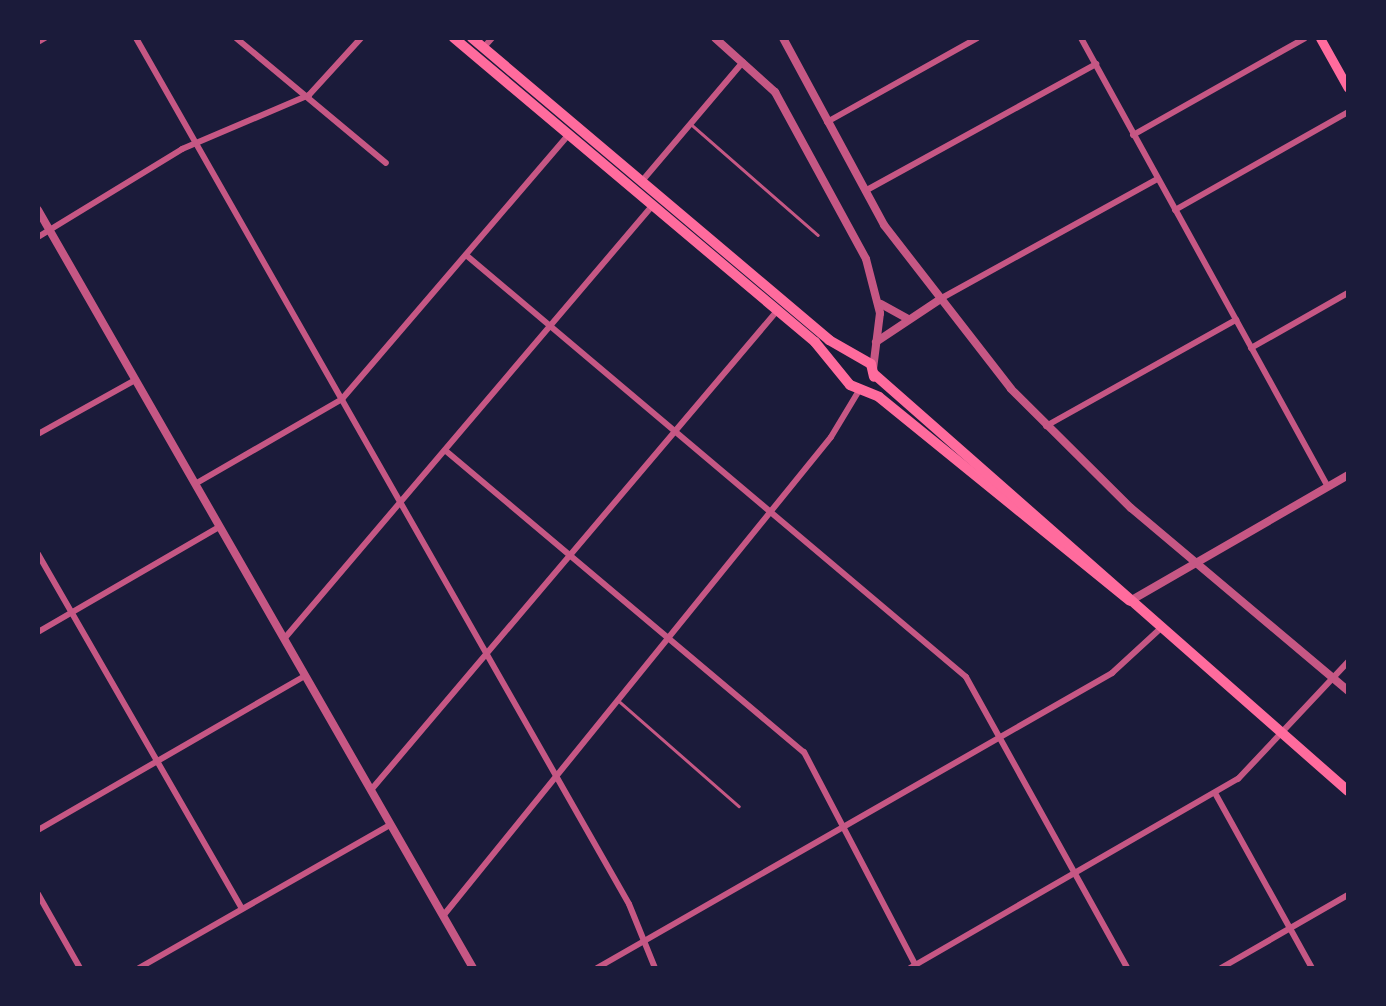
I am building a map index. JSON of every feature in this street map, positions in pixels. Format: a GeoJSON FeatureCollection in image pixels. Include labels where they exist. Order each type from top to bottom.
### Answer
{"type":"FeatureCollection","features":[{"type":"Feature","properties":{"kind":"main road"},"geometry":{"type":"LineString","coordinates":[[454,38],[777,311],[845,375],[1130,601]]}},
{"type":"Feature","properties":{"kind":"main road"},"geometry":{"type":"LineString","coordinates":[[463,38],[488,42]]}},
{"type":"Feature","properties":{"kind":"main road"},"geometry":{"type":"LineString","coordinates":[[472,38],[488,42],[641,182],[874,371],[1160,629],[1348,791]]}},
{"type":"Feature","properties":{"kind":"main road"},"geometry":{"type":"LineString","coordinates":[[1320,38],[1348,88]]}},
{"type":"Feature","properties":{"kind":"main road"},"geometry":{"type":"LineString","coordinates":[[568,134],[585,134]]}},
{"type":"Feature","properties":{"kind":"main road"},"geometry":{"type":"LineString","coordinates":[[845,375],[860,359]]}},
{"type":"Feature","properties":{"kind":"main road"},"geometry":{"type":"LineString","coordinates":[[862,388],[874,371]]}},
{"type":"Feature","properties":{"kind":"street"},"geometry":{"type":"LineString","coordinates":[[38,42],[46,38]]}},
{"type":"Feature","properties":{"kind":"street"},"geometry":{"type":"LineString","coordinates":[[136,38],[555,777],[645,941],[655,968]]}},
{"type":"Feature","properties":{"kind":"street"},"geometry":{"type":"LineString","coordinates":[[236,38],[386,164]]}},
{"type":"Feature","properties":{"kind":"street"},"geometry":{"type":"LineString","coordinates":[[38,236],[196,144],[306,96],[362,38]]}},
{"type":"Feature","properties":{"kind":"street"},"geometry":{"type":"LineString","coordinates":[[715,38],[778,98],[866,259],[878,302],[874,371]]}},
{"type":"Feature","properties":{"kind":"street"},"geometry":{"type":"LineString","coordinates":[[783,38],[864,192],[939,300],[1045,426],[1194,562],[1348,691]]}},
{"type":"Feature","properties":{"kind":"street"},"geometry":{"type":"LineString","coordinates":[[826,122],[977,38]]}},
{"type":"Feature","properties":{"kind":"street"},"geometry":{"type":"LineString","coordinates":[[1081,38],[1328,487]]}},
{"type":"Feature","properties":{"kind":"street"},"geometry":{"type":"LineString","coordinates":[[1133,135],[1305,38]]}},
{"type":"Feature","properties":{"kind":"street"},"geometry":{"type":"LineString","coordinates":[[641,182],[743,62]]}},
{"type":"Feature","properties":{"kind":"street"},"geometry":{"type":"LineString","coordinates":[[864,192],[1096,64]]}},
{"type":"Feature","properties":{"kind":"street"},"geometry":{"type":"LineString","coordinates":[[1175,210],[1348,112]]}},
{"type":"Feature","properties":{"kind":"street"},"geometry":{"type":"LineString","coordinates":[[194,484],[342,399],[568,134]]}},
{"type":"Feature","properties":{"kind":"street"},"geometry":{"type":"LineString","coordinates":[[876,342],[906,318],[1157,179]]}},
{"type":"Feature","properties":{"kind":"street"},"geometry":{"type":"LineString","coordinates":[[284,639],[653,206]]}},
{"type":"Feature","properties":{"kind":"street"},"geometry":{"type":"LineString","coordinates":[[38,210],[473,968]]}},
{"type":"Feature","properties":{"kind":"street"},"geometry":{"type":"LineString","coordinates":[[466,255],[966,676],[1127,968]]}},
{"type":"Feature","properties":{"kind":"street"},"geometry":{"type":"LineString","coordinates":[[1251,348],[1348,293]]}},
{"type":"Feature","properties":{"kind":"street"},"geometry":{"type":"LineString","coordinates":[[878,302],[906,318]]}},
{"type":"Feature","properties":{"kind":"street"},"geometry":{"type":"LineString","coordinates":[[371,790],[777,311]]}},
{"type":"Feature","properties":{"kind":"street"},"geometry":{"type":"LineString","coordinates":[[1045,426],[1236,320]]}},
{"type":"Feature","properties":{"kind":"street"},"geometry":{"type":"LineString","coordinates":[[38,434],[135,380]]}},
{"type":"Feature","properties":{"kind":"street"},"geometry":{"type":"LineString","coordinates":[[443,916],[770,512],[862,388]]}},
{"type":"Feature","properties":{"kind":"street"},"geometry":{"type":"LineString","coordinates":[[446,450],[804,752],[840,830],[914,968],[1216,793],[1284,735],[1348,662]]}},
{"type":"Feature","properties":{"kind":"street"},"geometry":{"type":"LineString","coordinates":[[1130,601],[1348,475]]}},
{"type":"Feature","properties":{"kind":"street"},"geometry":{"type":"LineString","coordinates":[[38,632],[219,527]]}},
{"type":"Feature","properties":{"kind":"street"},"geometry":{"type":"LineString","coordinates":[[38,554],[242,910]]}},
{"type":"Feature","properties":{"kind":"street"},"geometry":{"type":"LineString","coordinates":[[598,968],[1117,670],[1160,629]]}},
{"type":"Feature","properties":{"kind":"street"},"geometry":{"type":"LineString","coordinates":[[38,830],[305,676]]}},
{"type":"Feature","properties":{"kind":"street"},"geometry":{"type":"LineString","coordinates":[[1216,793],[1312,968]]}},
{"type":"Feature","properties":{"kind":"street"},"geometry":{"type":"LineString","coordinates":[[139,968],[390,825]]}},
{"type":"Feature","properties":{"kind":"street"},"geometry":{"type":"LineString","coordinates":[[38,894],[80,968]]}},
{"type":"Feature","properties":{"kind":"street"},"geometry":{"type":"LineString","coordinates":[[1221,968],[1348,895]]}},
{"type":"Feature","properties":{"kind":"lane"},"geometry":{"type":"LineString","coordinates":[[690,124],[818,236]]}},
{"type":"Feature","properties":{"kind":"lane"},"geometry":{"type":"LineString","coordinates":[[618,700],[739,806]]}}]}
